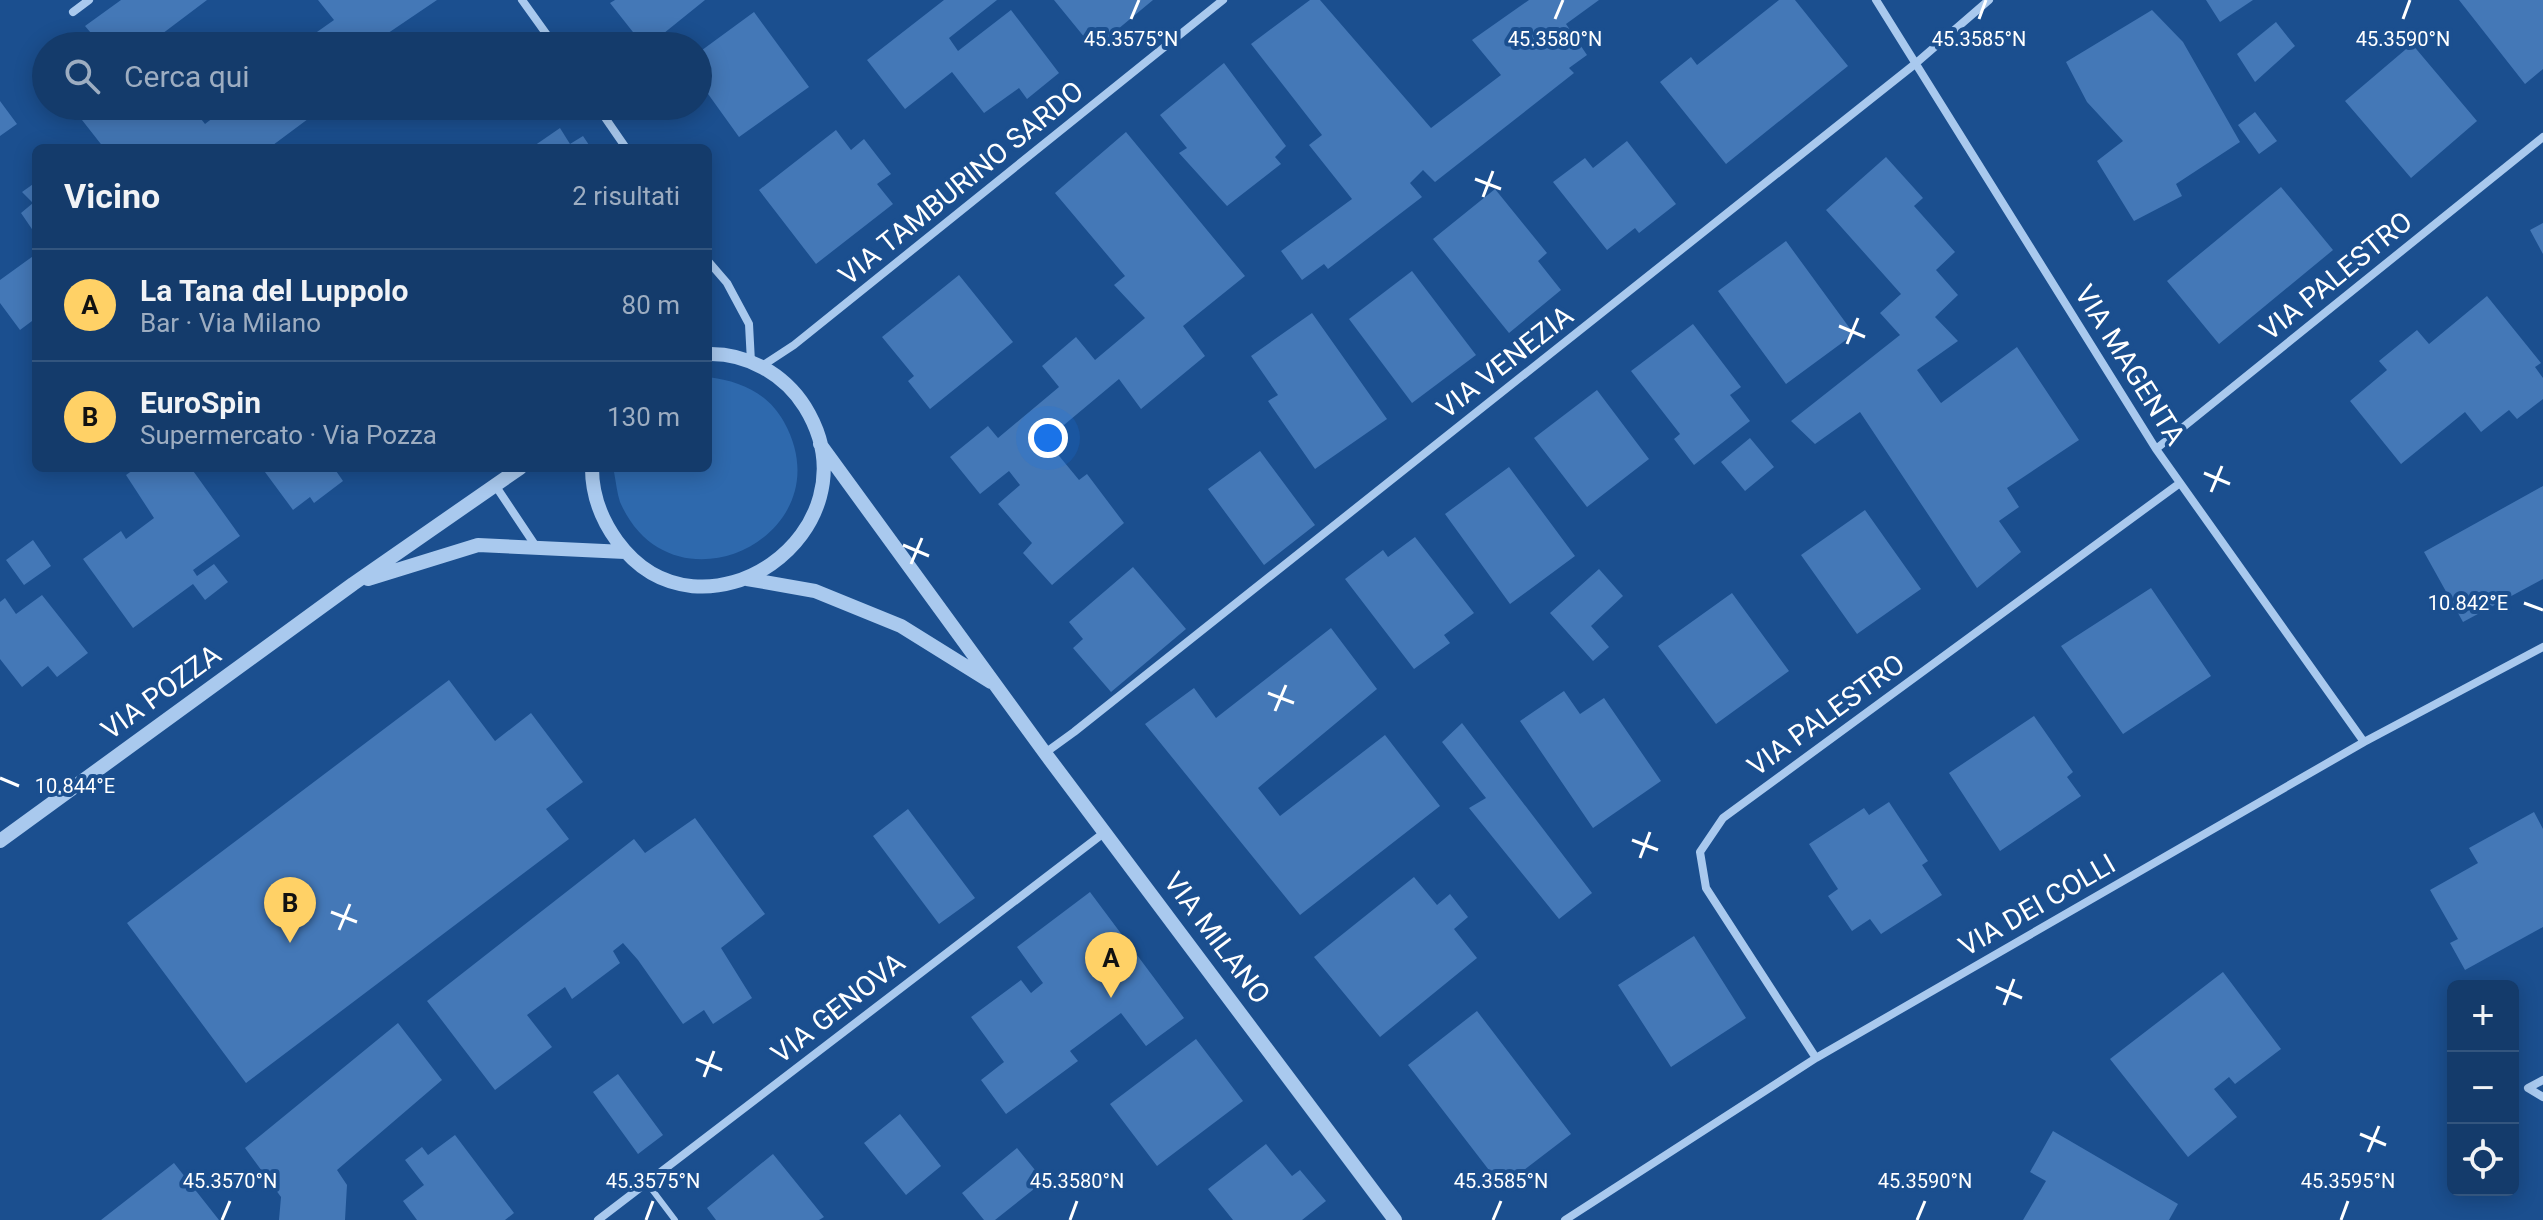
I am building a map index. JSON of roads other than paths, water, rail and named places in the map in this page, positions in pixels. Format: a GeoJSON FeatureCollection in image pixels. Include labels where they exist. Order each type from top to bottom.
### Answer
{"type":"FeatureCollection","features":[{"type":"Feature","properties":{"kind":"street"},"geometry":{"type":"LineString","coordinates":[[73,12],[89,0]]}},
{"type":"Feature","properties":{"kind":"street"},"geometry":{"type":"LineString","coordinates":[[522,0],[545,32]]}},
{"type":"Feature","properties":{"kind":"street","name":"VIA TAMBURINO SARDO"},"geometry":{"type":"LineString","coordinates":[[756,364],[794,345],[1223,0]]}},
{"type":"Feature","properties":{"kind":"street","name":"VIA MAGENTA"},"geometry":{"type":"LineString","coordinates":[[1876,0],[2156,449],[2364,742]]}},
{"type":"Feature","properties":{"kind":"street","name":"VIA VENEZIA"},"geometry":{"type":"LineString","coordinates":[[1045,753],[1915,64],[1989,0]]}},
{"type":"Feature","properties":{"kind":"street"},"geometry":{"type":"LineString","coordinates":[[607,120],[623,144]]}},
{"type":"Feature","properties":{"kind":"street","name":"VIA PALESTRO"},"geometry":{"type":"LineString","coordinates":[[2156,449],[2543,137]]}},
{"type":"Feature","properties":{"kind":"street"},"geometry":{"type":"LineString","coordinates":[[712,266],[727,283],[749,324],[756,364]]}},
{"type":"Feature","properties":{"kind":"street"},"geometry":{"type":"LineString","coordinates":[[592,472],[592,485],[603,521],[625,552],[666,579],[690,585],[719,585],[747,579],[777,563],[800,539],[816,510],[823,478],[820,444],[813,421],[800,399],[782,381],[756,364],[738,357],[712,354]]}},
{"type":"Feature","properties":{"kind":"street","name":"VIA MILANO"},"geometry":{"type":"LineString","coordinates":[[820,444],[1045,753],[1395,1220]]}},
{"type":"Feature","properties":{"kind":"street","name":"VIA POZZA"},"geometry":{"type":"LineString","coordinates":[[0,841],[353,584],[514,472]]}},
{"type":"Feature","properties":{"kind":"street","name":"VIA PALESTRO"},"geometry":{"type":"LineString","coordinates":[[1816,1058],[1706,888],[1700,852],[1723,818],[2180,483]]}},
{"type":"Feature","properties":{"kind":"street"},"geometry":{"type":"LineString","coordinates":[[495,485],[537,548]]}},
{"type":"Feature","properties":{"kind":"street","name":"VIA POZZA"},"geometry":{"type":"LineString","coordinates":[[353,584],[478,545],[625,552]]}},
{"type":"Feature","properties":{"kind":"street","name":"VIA MILANO"},"geometry":{"type":"LineString","coordinates":[[747,579],[815,591],[901,626],[998,686]]}},
{"type":"Feature","properties":{"kind":"street","name":"VIA DEI COLLI"},"geometry":{"type":"LineString","coordinates":[[1565,1220],[1816,1058],[2364,742],[2543,647]]}},
{"type":"Feature","properties":{"kind":"street","name":"VIA GENOVA"},"geometry":{"type":"LineString","coordinates":[[598,1220],[1105,832]]}},
{"type":"Feature","properties":{"kind":"street"},"geometry":{"type":"LineString","coordinates":[[2543,1080],[2528,1088],[2543,1097]]}},
{"type":"Feature","properties":{"kind":"lane"},"geometry":{"type":"LineString","coordinates":[[647,1183],[675,1220]]}},
{"type":"Feature","properties":{"kind":"place","name":"EuroSpin"},"geometry":{"type":"Point","coordinates":[290,943]}},
{"type":"Feature","properties":{"kind":"place","name":"La Tana del Luppolo"},"geometry":{"type":"Point","coordinates":[1111,998]}}]}
